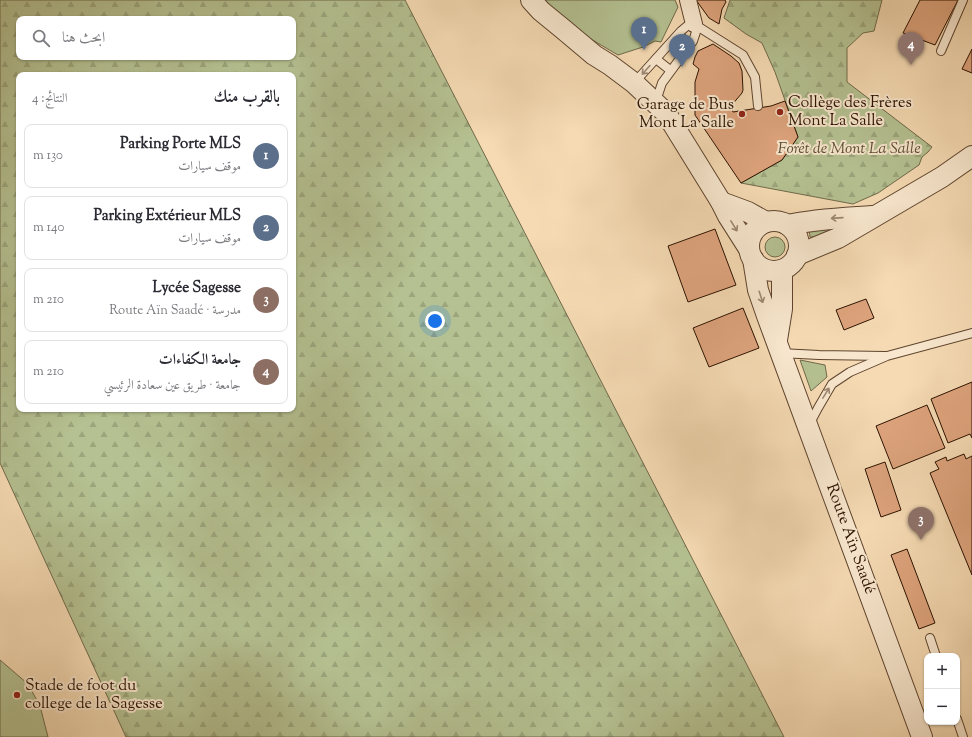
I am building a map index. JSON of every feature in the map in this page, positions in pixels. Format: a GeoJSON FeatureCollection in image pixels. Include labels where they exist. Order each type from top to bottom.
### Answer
{"type":"FeatureCollection","features":[{"type":"Feature","properties":{"kind":"street"},"geometry":{"type":"LineString","coordinates":[[531,0],[541,11],[594,55],[634,83],[666,113],[721,202],[728,216],[758,266],[765,270],[774,272],[789,267],[798,255],[798,239],[794,231],[788,225],[781,222],[766,222],[757,228],[751,238],[751,254]]}},
{"type":"Feature","properties":{"kind":"street"},"geometry":{"type":"LineString","coordinates":[[688,0],[694,24]]}},
{"type":"Feature","properties":{"kind":"street"},"geometry":{"type":"LineString","coordinates":[[798,255],[838,238],[942,177],[972,156]]}},
{"type":"Feature","properties":{"kind":"street"},"geometry":{"type":"LineString","coordinates":[[721,202],[748,212],[766,222]]}},
{"type":"Feature","properties":{"kind":"street"},"geometry":{"type":"LineString","coordinates":[[788,225],[829,218],[876,216]]}},
{"type":"Feature","properties":{"kind":"street","name":"Route Aïn Saadé"},"geometry":{"type":"LineString","coordinates":[[751,254],[758,290],[778,347],[922,737]]}},
{"type":"Feature","properties":{"kind":"street"},"geometry":{"type":"LineString","coordinates":[[778,347],[782,308],[782,270]]}},
{"type":"Feature","properties":{"kind":"lane"},"geometry":{"type":"LineString","coordinates":[[941,51],[963,0]]}},
{"type":"Feature","properties":{"kind":"lane"},"geometry":{"type":"LineString","coordinates":[[634,83],[680,31],[694,24]]}},
{"type":"Feature","properties":{"kind":"lane"},"geometry":{"type":"LineString","coordinates":[[694,24],[742,55],[755,77],[758,106]]}},
{"type":"Feature","properties":{"kind":"lane"},"geometry":{"type":"LineString","coordinates":[[655,103],[659,90],[670,70],[693,41],[696,32],[694,24]]}},
{"type":"Feature","properties":{"kind":"lane"},"geometry":{"type":"LineString","coordinates":[[656,59],[670,70]]}},
{"type":"Feature","properties":{"kind":"lane"},"geometry":{"type":"LineString","coordinates":[[808,427],[832,384],[850,372],[887,356],[972,333]]}},
{"type":"Feature","properties":{"kind":"lane"},"geometry":{"type":"LineString","coordinates":[[778,347],[820,355],[887,356]]}},
{"type":"Feature","properties":{"kind":"lane"},"geometry":{"type":"LineString","coordinates":[[930,638],[935,653]]}},
{"type":"Feature","properties":{"kind":"lane"},"geometry":{"type":"LineString","coordinates":[[959,725],[963,737]]}},
{"type":"Feature","properties":{"kind":"green space"},"geometry":{"type":"Polygon","coordinates":[[[0,0],[405,0],[784,737],[126,737],[0,463],[0,0]]]}},
{"type":"Feature","properties":{"kind":"green space"},"geometry":{"type":"Polygon","coordinates":[[[539,0],[675,0],[678,7],[661,42],[655,41],[643,47],[618,55],[579,32],[539,0]]]}},
{"type":"Feature","properties":{"kind":"green space","name":"Forêt de Mont La Salle"},"geometry":{"type":"Polygon","coordinates":[[[730,0],[882,0],[874,31],[863,33],[847,48],[847,82],[932,147],[922,157],[919,165],[878,193],[853,204],[741,183],[782,160],[798,137],[775,72],[762,43],[746,34],[724,18],[730,0]]]}},
{"type":"Feature","properties":{"kind":"green space"},"geometry":{"type":"Polygon","coordinates":[[[842,224],[816,237],[810,237],[809,230],[842,224]]]}},
{"type":"Feature","properties":{"kind":"green space"},"geometry":{"type":"Polygon","coordinates":[[[775,237],[782,240],[785,247],[782,254],[775,257],[768,254],[765,247],[768,240],[775,237]]]}},
{"type":"Feature","properties":{"kind":"green space"},"geometry":{"type":"Polygon","coordinates":[[[800,360],[825,365],[827,377],[811,391],[800,360]]]}},
{"type":"Feature","properties":{"kind":"green space","name":"Stade de foot du college de la Sagesse"},"geometry":{"type":"Polygon","coordinates":[[[0,660],[28,684],[40,706],[48,737],[0,737],[0,660]]]}},
{"type":"Feature","properties":{"kind":"building"},"geometry":{"type":"Polygon","coordinates":[[[696,0],[725,0],[726,2],[722,9],[719,24],[709,18],[696,0]]]}},
{"type":"Feature","properties":{"kind":"building"},"geometry":{"type":"Polygon","coordinates":[[[920,0],[958,0],[935,45],[903,33],[920,0]]]}},
{"type":"Feature","properties":{"kind":"building"},"geometry":{"type":"Polygon","coordinates":[[[683,33],[691,39],[680,54],[672,48],[683,33]]]}},
{"type":"Feature","properties":{"kind":"building","name":"Garage de Bus Mont La Salle"},"geometry":{"type":"Polygon","coordinates":[[[713,44],[739,63],[742,71],[743,90],[731,106],[733,112],[771,106],[785,101],[798,137],[782,160],[741,183],[695,115],[695,82],[699,69],[693,64],[698,51],[713,44]]]}},
{"type":"Feature","properties":{"kind":"building"},"geometry":{"type":"Polygon","coordinates":[[[972,49],[972,73],[962,69],[972,49]]]}},
{"type":"Feature","properties":{"kind":"building"},"geometry":{"type":"Polygon","coordinates":[[[715,229],[736,285],[688,302],[668,246],[715,229]]]}},
{"type":"Feature","properties":{"kind":"building"},"geometry":{"type":"Polygon","coordinates":[[[866,299],[874,318],[844,330],[836,310],[866,299]]]}},
{"type":"Feature","properties":{"kind":"building"},"geometry":{"type":"Polygon","coordinates":[[[743,308],[759,348],[709,367],[693,328],[743,308]]]}},
{"type":"Feature","properties":{"kind":"building"},"geometry":{"type":"Polygon","coordinates":[[[972,382],[972,438],[970,434],[948,443],[931,399],[972,382]]]}},
{"type":"Feature","properties":{"kind":"building"},"geometry":{"type":"Polygon","coordinates":[[[927,405],[945,448],[893,469],[876,426],[927,405]]]}},
{"type":"Feature","properties":{"kind":"building"},"geometry":{"type":"Polygon","coordinates":[[[964,454],[966,459],[972,456],[972,575],[930,473],[939,469],[935,462],[946,457],[947,461],[964,454]]]}},
{"type":"Feature","properties":{"kind":"building"},"geometry":{"type":"Polygon","coordinates":[[[885,462],[901,510],[881,517],[865,469],[885,462]]]}},
{"type":"Feature","properties":{"kind":"building"},"geometry":{"type":"Polygon","coordinates":[[[907,549],[935,623],[919,629],[891,555],[907,549]]]}},
{"type":"Feature","properties":{"kind":"place","name":"Parking Porte MLS"},"geometry":{"type":"Point","coordinates":[644,50]}},
{"type":"Feature","properties":{"kind":"place","name":"جامعة الكفاءات"},"geometry":{"type":"Point","coordinates":[911,65]}},
{"type":"Feature","properties":{"kind":"place","name":"Parking Extérieur MLS"},"geometry":{"type":"Point","coordinates":[682,67]}},
{"type":"Feature","properties":{"kind":"place","name":"Collège des Frères Mont La Salle"},"geometry":{"type":"Point","coordinates":[780,112]}},
{"type":"Feature","properties":{"kind":"place","name":"Garage de Bus Mont La Salle"},"geometry":{"type":"Point","coordinates":[742,114]}},
{"type":"Feature","properties":{"kind":"place","name":"Lycée Sagesse"},"geometry":{"type":"Point","coordinates":[921,540]}},
{"type":"Feature","properties":{"kind":"place","name":"Stade de foot du college de la Sagesse"},"geometry":{"type":"Point","coordinates":[17,695]}}]}
